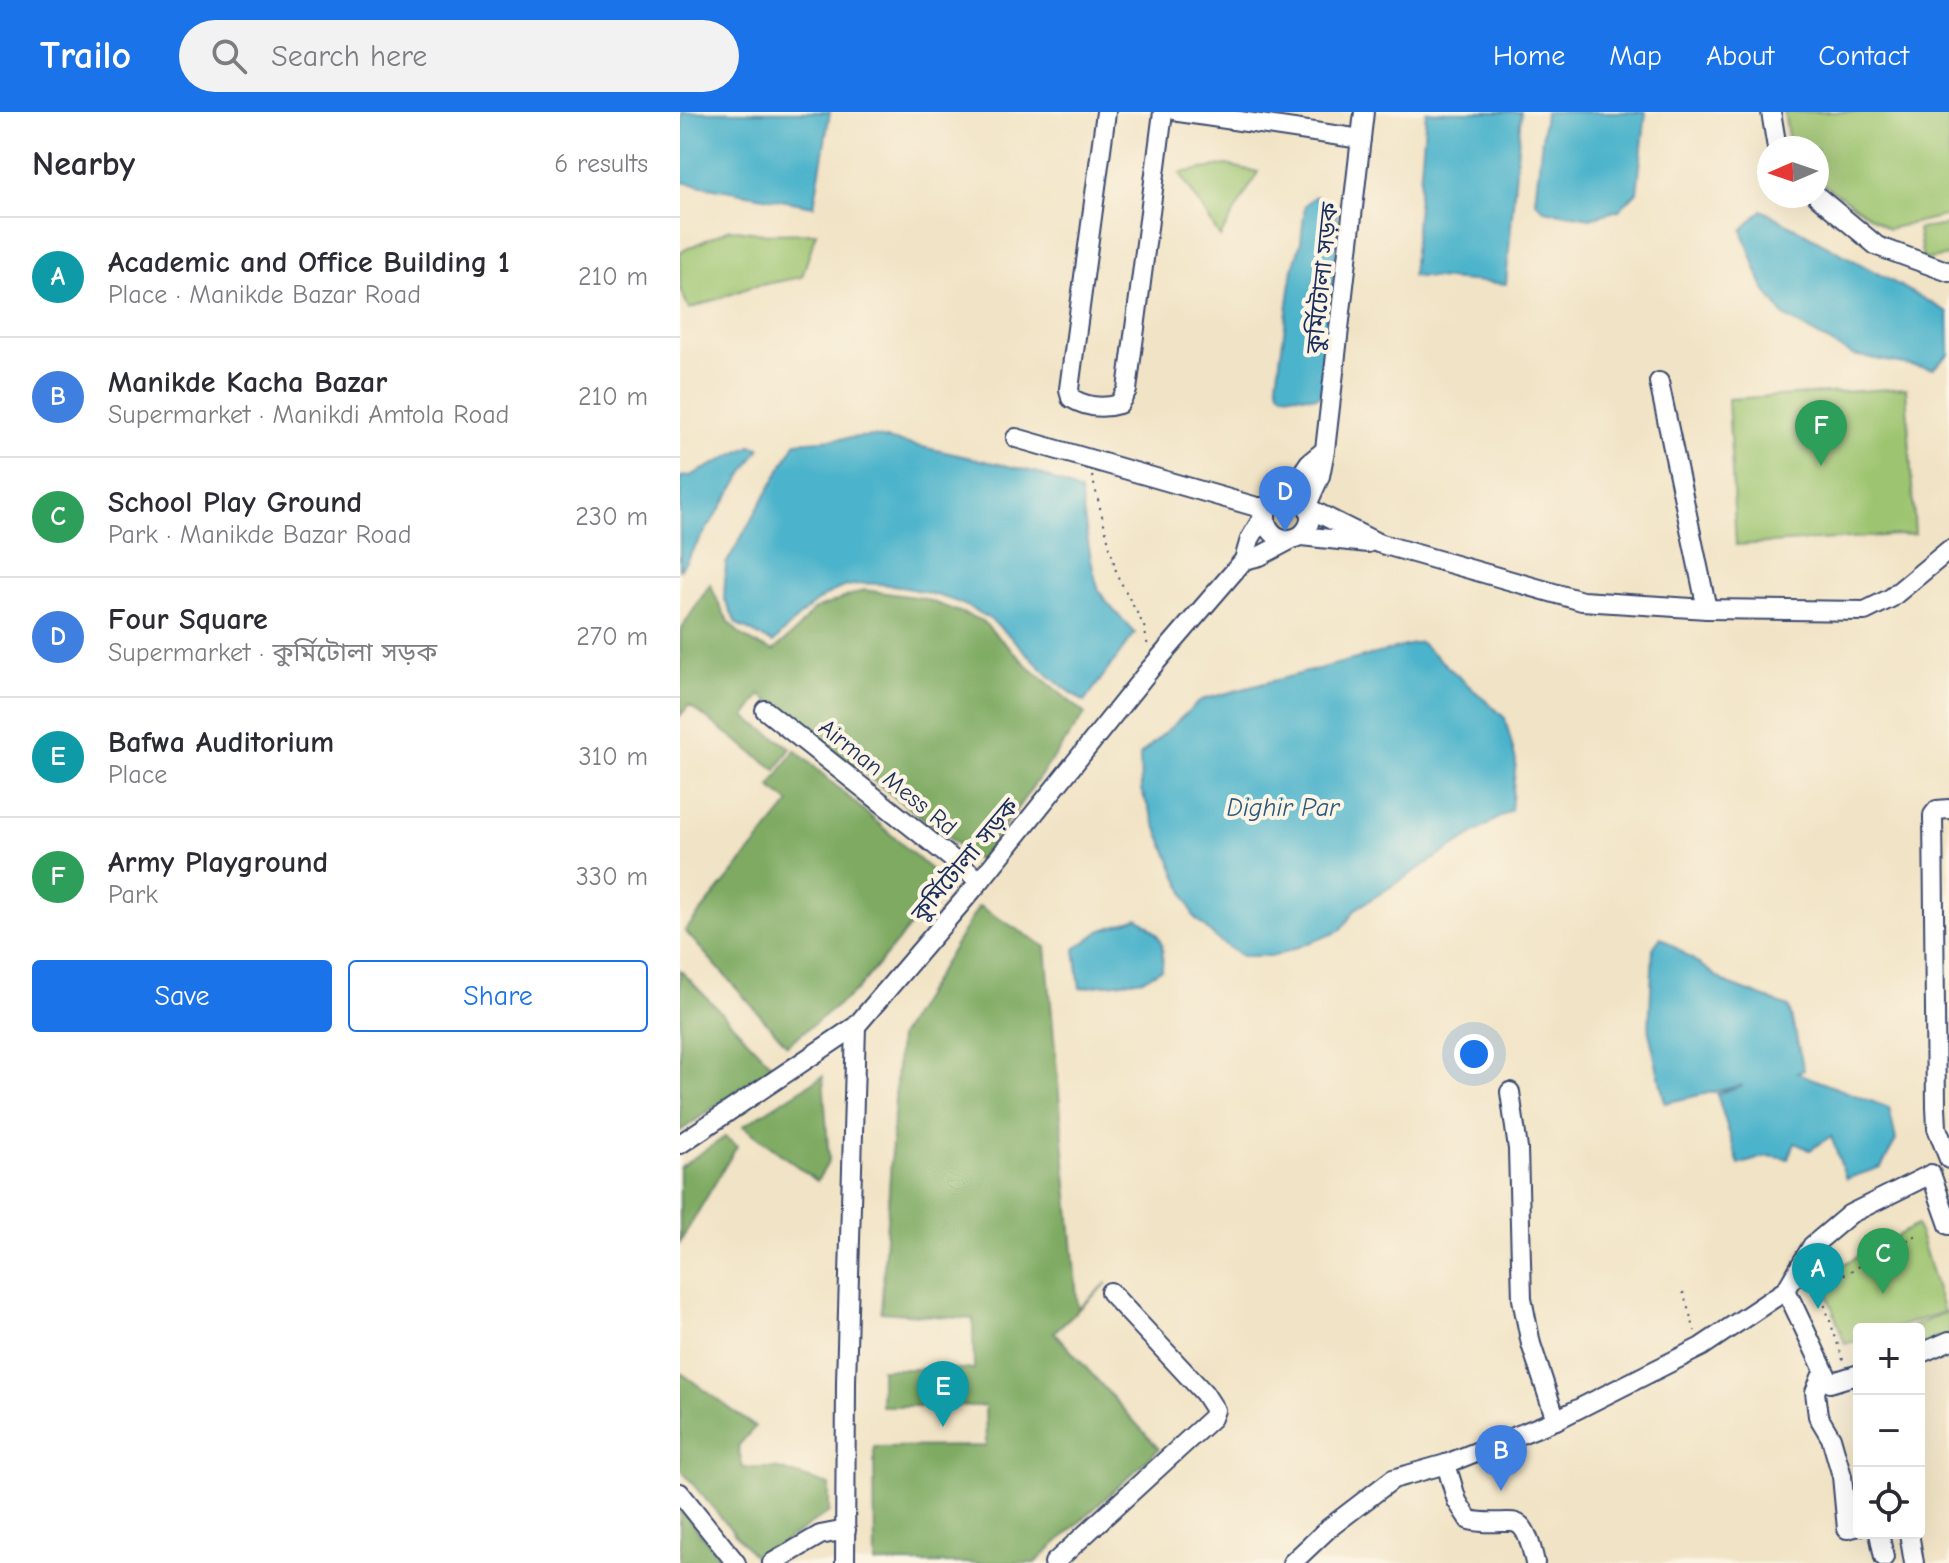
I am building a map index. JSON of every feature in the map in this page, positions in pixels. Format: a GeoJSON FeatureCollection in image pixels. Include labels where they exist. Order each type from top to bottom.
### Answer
{"type":"FeatureCollection","features":[{"type":"Feature","properties":{"kind":"street"},"geometry":{"type":"LineString","coordinates":[[1106,112],[1069,389],[1071,398],[1079,403],[1105,408],[1119,404],[1127,390],[1163,112]]}},
{"type":"Feature","properties":{"kind":"street"},"geometry":{"type":"LineString","coordinates":[[1179,112],[1361,139]]}},
{"type":"Feature","properties":{"kind":"street","name":"কুর্মিটোলা সড়ক"},"geometry":{"type":"LineString","coordinates":[[1308,507],[1320,476],[1325,450],[1364,112]]}},
{"type":"Feature","properties":{"kind":"street"},"geometry":{"type":"LineString","coordinates":[[1771,112],[1775,136]]}},
{"type":"Feature","properties":{"kind":"street"},"geometry":{"type":"LineString","coordinates":[[1829,206],[1877,246],[1949,272]]}},
{"type":"Feature","properties":{"kind":"street"},"geometry":{"type":"LineString","coordinates":[[1659,382],[1707,609]]}},
{"type":"Feature","properties":{"kind":"street"},"geometry":{"type":"LineString","coordinates":[[1016,438],[1267,510]]}},
{"type":"Feature","properties":{"kind":"street"},"geometry":{"type":"LineString","coordinates":[[1288,494],[1309,463],[1325,450]]}},
{"type":"Feature","properties":{"kind":"street"},"geometry":{"type":"LineString","coordinates":[[1308,507],[1310,523],[1296,538],[1260,556],[1244,560],[1250,539],[1274,499],[1288,494],[1300,497],[1308,507],[1378,543],[1582,601],[1707,609],[1865,611],[1891,598],[1949,550]]}},
{"type":"Feature","properties":{"kind":"street"},"geometry":{"type":"LineString","coordinates":[[1267,510],[1266,521],[1275,536],[1378,543]]}},
{"type":"Feature","properties":{"kind":"street","name":"কুর্মিটোলা সড়ক"},"geometry":{"type":"LineString","coordinates":[[680,1144],[856,1026],[980,881],[1151,668],[1244,560]]}},
{"type":"Feature","properties":{"kind":"street","name":"Airman Mess Rd"},"geometry":{"type":"LineString","coordinates":[[765,710],[980,881]]}},
{"type":"Feature","properties":{"kind":"street"},"geometry":{"type":"LineString","coordinates":[[1292,1563],[1380,1487],[1404,1475],[1446,1464],[1556,1420],[1701,1347],[1786,1290],[1812,1246],[1850,1214],[1949,1162],[1937,1128],[1936,1107],[1933,815],[1937,810],[1949,809]]}},
{"type":"Feature","properties":{"kind":"street"},"geometry":{"type":"LineString","coordinates":[[845,1563],[846,1382],[856,1026]]}},
{"type":"Feature","properties":{"kind":"street"},"geometry":{"type":"LineString","coordinates":[[1510,1092],[1518,1149],[1522,1299],[1531,1344],[1556,1420]]}},
{"type":"Feature","properties":{"kind":"street"},"geometry":{"type":"LineString","coordinates":[[1931,1174],[1949,1225]]}},
{"type":"Feature","properties":{"kind":"street"},"geometry":{"type":"LineString","coordinates":[[1786,1290],[1830,1383],[1853,1370]]}},
{"type":"Feature","properties":{"kind":"street"},"geometry":{"type":"LineString","coordinates":[[1054,1563],[1212,1418],[1215,1410],[1204,1393],[1110,1292]]}},
{"type":"Feature","properties":{"kind":"street"},"geometry":{"type":"LineString","coordinates":[[1925,1351],[1949,1341]]}},
{"type":"Feature","properties":{"kind":"street"},"geometry":{"type":"LineString","coordinates":[[1823,1372],[1815,1392],[1818,1416],[1831,1438],[1842,1476],[1847,1529],[1853,1528]]}},
{"type":"Feature","properties":{"kind":"street"},"geometry":{"type":"LineString","coordinates":[[1446,1464],[1457,1501],[1469,1520],[1502,1520],[1522,1526],[1530,1537],[1535,1563]]}},
{"type":"Feature","properties":{"kind":"street"},"geometry":{"type":"LineString","coordinates":[[680,1493],[736,1563]]}},
{"type":"Feature","properties":{"kind":"street"},"geometry":{"type":"LineString","coordinates":[[772,1563],[820,1535],[846,1530]]}},
{"type":"Feature","properties":{"kind":"street"},"geometry":{"type":"LineString","coordinates":[[1880,1539],[1884,1557]]}},
{"type":"Feature","properties":{"kind":"street"},"geometry":{"type":"LineString","coordinates":[[1910,1539],[1914,1563]]}},
{"type":"Feature","properties":{"kind":"path"},"geometry":{"type":"LineString","coordinates":[[1089,459],[1117,575],[1144,626],[1151,668]]}},
{"type":"Feature","properties":{"kind":"path"},"geometry":{"type":"LineString","coordinates":[[1853,1368],[1842,1359],[1819,1288],[1917,1235]]}},
{"type":"Feature","properties":{"kind":"path"},"geometry":{"type":"LineString","coordinates":[[1683,1292],[1701,1347]]}},
{"type":"Feature","properties":{"kind":"green space"},"geometry":{"type":"Polygon","coordinates":[[[1784,112],[1949,112],[1949,215],[1888,229],[1829,188],[1829,136],[1788,136],[1784,112]]]}},
{"type":"Feature","properties":{"kind":"green space"},"geometry":{"type":"Polygon","coordinates":[[[1226,165],[1258,172],[1220,237],[1180,173],[1226,165]]]}},
{"type":"Feature","properties":{"kind":"green space"},"geometry":{"type":"Polygon","coordinates":[[[1949,225],[1949,256],[1923,260],[1918,229],[1949,225]]]}},
{"type":"Feature","properties":{"kind":"green space"},"geometry":{"type":"Polygon","coordinates":[[[730,229],[765,234],[816,233],[802,277],[751,287],[689,309],[680,288],[680,252],[730,229]]]}},
{"type":"Feature","properties":{"kind":"green space"},"geometry":{"type":"Polygon","coordinates":[[[1906,388],[1915,534],[1736,545],[1728,399],[1906,388]]]}},
{"type":"Feature","properties":{"kind":"green space"},"geometry":{"type":"Polygon","coordinates":[[[710,584],[732,626],[748,640],[773,651],[796,631],[813,610],[864,590],[922,598],[981,620],[1031,669],[1085,714],[979,861],[761,695],[745,717],[791,748],[776,770],[689,705],[680,716],[680,631],[710,584]]]}},
{"type":"Feature","properties":{"kind":"green space"},"geometry":{"type":"Polygon","coordinates":[[[795,750],[946,883],[857,990],[787,1045],[685,931],[790,803],[770,787],[795,750]]]}},
{"type":"Feature","properties":{"kind":"green space"},"geometry":{"type":"Polygon","coordinates":[[[979,906],[1046,947],[1078,1309],[1107,1283],[1054,1332],[1159,1449],[1035,1563],[875,1563],[874,1447],[986,1446],[985,1406],[881,1406],[881,1369],[974,1369],[973,1319],[881,1312],[899,1037],[979,906]]]}},
{"type":"Feature","properties":{"kind":"green space"},"geometry":{"type":"Polygon","coordinates":[[[680,970],[773,1066],[680,1131],[680,970]]]}},
{"type":"Feature","properties":{"kind":"green space"},"geometry":{"type":"Polygon","coordinates":[[[823,1076],[829,1161],[817,1181],[743,1126],[823,1076]]]}},
{"type":"Feature","properties":{"kind":"green space"},"geometry":{"type":"Polygon","coordinates":[[[725,1137],[737,1146],[680,1242],[680,1167],[725,1137]]]}},
{"type":"Feature","properties":{"kind":"green space"},"geometry":{"type":"Polygon","coordinates":[[[1917,1225],[1944,1312],[1910,1323],[1853,1323],[1853,1342],[1845,1344],[1821,1276],[1917,1225]]]}},
{"type":"Feature","properties":{"kind":"green space"},"geometry":{"type":"Polygon","coordinates":[[[1949,1311],[1949,1335],[1925,1343],[1925,1323],[1921,1323],[1949,1311]]]}},
{"type":"Feature","properties":{"kind":"green space"},"geometry":{"type":"Polygon","coordinates":[[[680,1372],[755,1427],[738,1446],[743,1468],[775,1468],[829,1485],[829,1512],[757,1560],[680,1469],[680,1372]]]}},
{"type":"Feature","properties":{"kind":"green space"},"geometry":{"type":"Polygon","coordinates":[[[680,1509],[725,1563],[680,1563],[680,1509]]]}},
{"type":"Feature","properties":{"kind":"water"},"geometry":{"type":"Polygon","coordinates":[[[682,112],[830,112],[814,206],[680,182],[682,112]]]}},
{"type":"Feature","properties":{"kind":"water"},"geometry":{"type":"Polygon","coordinates":[[[1426,112],[1521,112],[1506,284],[1412,276],[1426,112]]]}},
{"type":"Feature","properties":{"kind":"water"},"geometry":{"type":"Polygon","coordinates":[[[1545,112],[1646,112],[1637,192],[1619,210],[1590,218],[1544,210],[1535,201],[1545,112]]]}},
{"type":"Feature","properties":{"kind":"water"},"geometry":{"type":"Polygon","coordinates":[[[1315,196],[1337,214],[1338,237],[1322,394],[1317,397],[1283,394],[1277,382],[1305,205],[1315,196]]]}},
{"type":"Feature","properties":{"kind":"water"},"geometry":{"type":"Polygon","coordinates":[[[1762,210],[1948,312],[1949,354],[1933,369],[1852,355],[1784,316],[1763,287],[1742,230],[1762,210]]]}},
{"type":"Feature","properties":{"kind":"water"},"geometry":{"type":"Polygon","coordinates":[[[873,436],[1039,473],[1080,492],[1099,590],[1135,633],[1084,702],[1054,680],[991,620],[959,603],[924,592],[875,584],[839,589],[808,609],[773,643],[737,624],[724,598],[726,564],[796,442],[873,436]]]}},
{"type":"Feature","properties":{"kind":"water"},"geometry":{"type":"Polygon","coordinates":[[[751,446],[760,448],[680,570],[680,477],[690,476],[751,446]]]}},
{"type":"Feature","properties":{"kind":"water","name":"Dighir Par"},"geometry":{"type":"Polygon","coordinates":[[[1420,642],[1505,718],[1516,761],[1511,810],[1356,909],[1340,931],[1275,956],[1242,956],[1219,941],[1194,917],[1141,790],[1140,755],[1201,700],[1420,642]]]}},
{"type":"Feature","properties":{"kind":"water"},"geometry":{"type":"Polygon","coordinates":[[[1138,918],[1152,928],[1160,939],[1162,969],[1144,979],[1080,988],[1075,949],[1100,931],[1138,918]]]}},
{"type":"Feature","properties":{"kind":"water"},"geometry":{"type":"Polygon","coordinates":[[[1661,937],[1726,983],[1789,1007],[1804,1070],[1797,1073],[1889,1108],[1896,1140],[1881,1167],[1846,1179],[1831,1136],[1810,1150],[1795,1143],[1788,1159],[1767,1156],[1739,1165],[1717,1094],[1743,1085],[1665,1103],[1649,1032],[1653,948],[1661,937]]]}},
{"type":"Feature","properties":{"kind":"place","name":"Army Playground"},"geometry":{"type":"Point","coordinates":[1821,466]}},
{"type":"Feature","properties":{"kind":"place","name":"Four Square"},"geometry":{"type":"Point","coordinates":[1285,532]}},
{"type":"Feature","properties":{"kind":"place","name":"School Play Ground"},"geometry":{"type":"Point","coordinates":[1883,1294]}},
{"type":"Feature","properties":{"kind":"place","name":"Academic and Office Building 1"},"geometry":{"type":"Point","coordinates":[1818,1309]}},
{"type":"Feature","properties":{"kind":"place","name":"Bafwa Auditorium"},"geometry":{"type":"Point","coordinates":[943,1427]}},
{"type":"Feature","properties":{"kind":"place","name":"Manikde Kacha Bazar"},"geometry":{"type":"Point","coordinates":[1501,1491]}}]}
